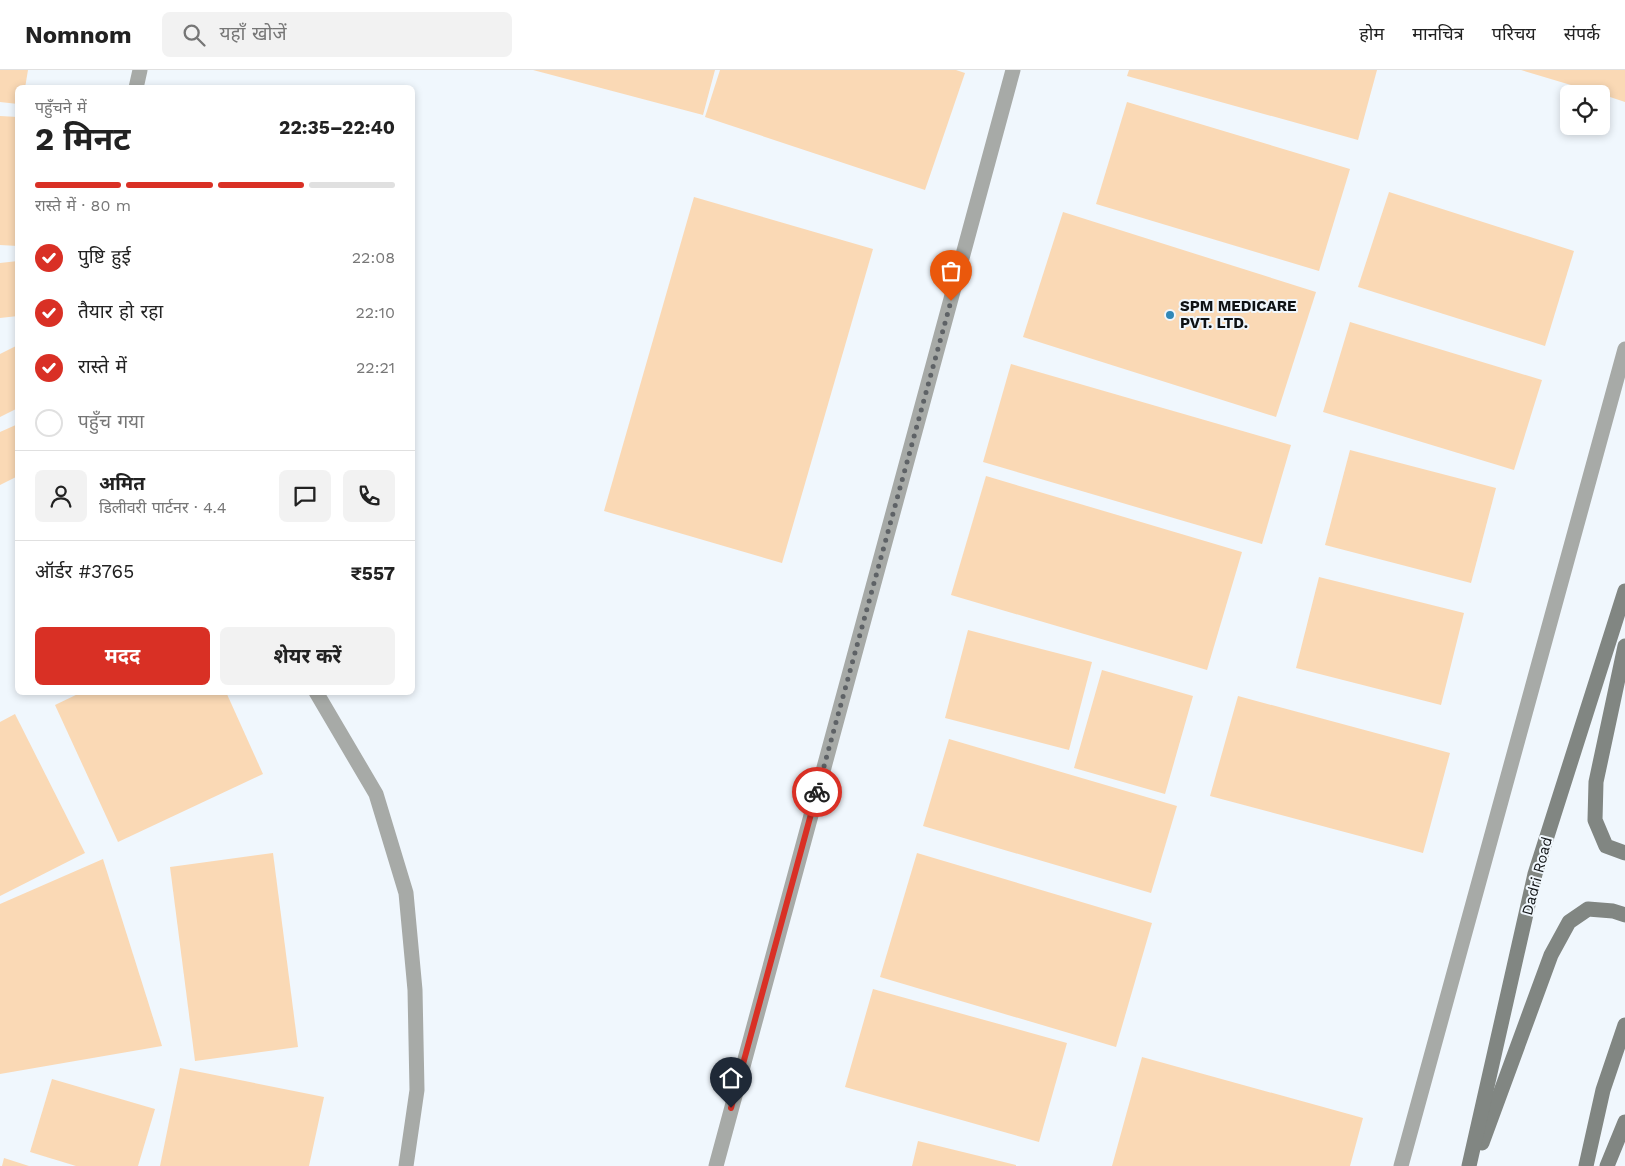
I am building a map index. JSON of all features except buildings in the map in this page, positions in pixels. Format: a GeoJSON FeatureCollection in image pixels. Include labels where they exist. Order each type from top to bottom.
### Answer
{"type":"FeatureCollection","features":[{"type":"Feature","properties":{"kind":"main road","name":"Dadri Road"},"geometry":{"type":"LineString","coordinates":[[1469,1166],[1535,874],[1625,591]]}},
{"type":"Feature","properties":{"kind":"main road"},"geometry":{"type":"LineString","coordinates":[[1625,646],[1596,782],[1595,820],[1606,846],[1625,853]]}},
{"type":"Feature","properties":{"kind":"main road"},"geometry":{"type":"LineString","coordinates":[[1474,1166],[1547,964],[1569,922],[1588,910],[1613,910],[1625,915]]}},
{"type":"Feature","properties":{"kind":"main road"},"geometry":{"type":"LineString","coordinates":[[1586,1166],[1603,1090],[1625,1025]]}},
{"type":"Feature","properties":{"kind":"main road"},"geometry":{"type":"LineString","coordinates":[[1607,1166],[1625,1122]]}},
{"type":"Feature","properties":{"kind":"lane"},"geometry":{"type":"LineString","coordinates":[[137,85],[140,70]]}},
{"type":"Feature","properties":{"kind":"lane"},"geometry":{"type":"LineString","coordinates":[[716,1166],[1013,70]]}},
{"type":"Feature","properties":{"kind":"lane"},"geometry":{"type":"LineString","coordinates":[[1401,1166],[1625,348]]}},
{"type":"Feature","properties":{"kind":"lane"},"geometry":{"type":"LineString","coordinates":[[318,695],[376,794],[406,893],[415,990],[417,1090],[406,1166]]}},
{"type":"Feature","properties":{"kind":"way so far"},"geometry":{"type":"LineString","coordinates":[[817,792],[951,301]]}},
{"type":"Feature","properties":{"kind":"place","name":"SPM MEDICARE PVT. LTD."},"geometry":{"type":"Point","coordinates":[1170,315]}},
{"type":"Feature","properties":{"kind":"route"},"geometry":{"type":"LineString","coordinates":[[731,1108],[817,792]]}}]}
